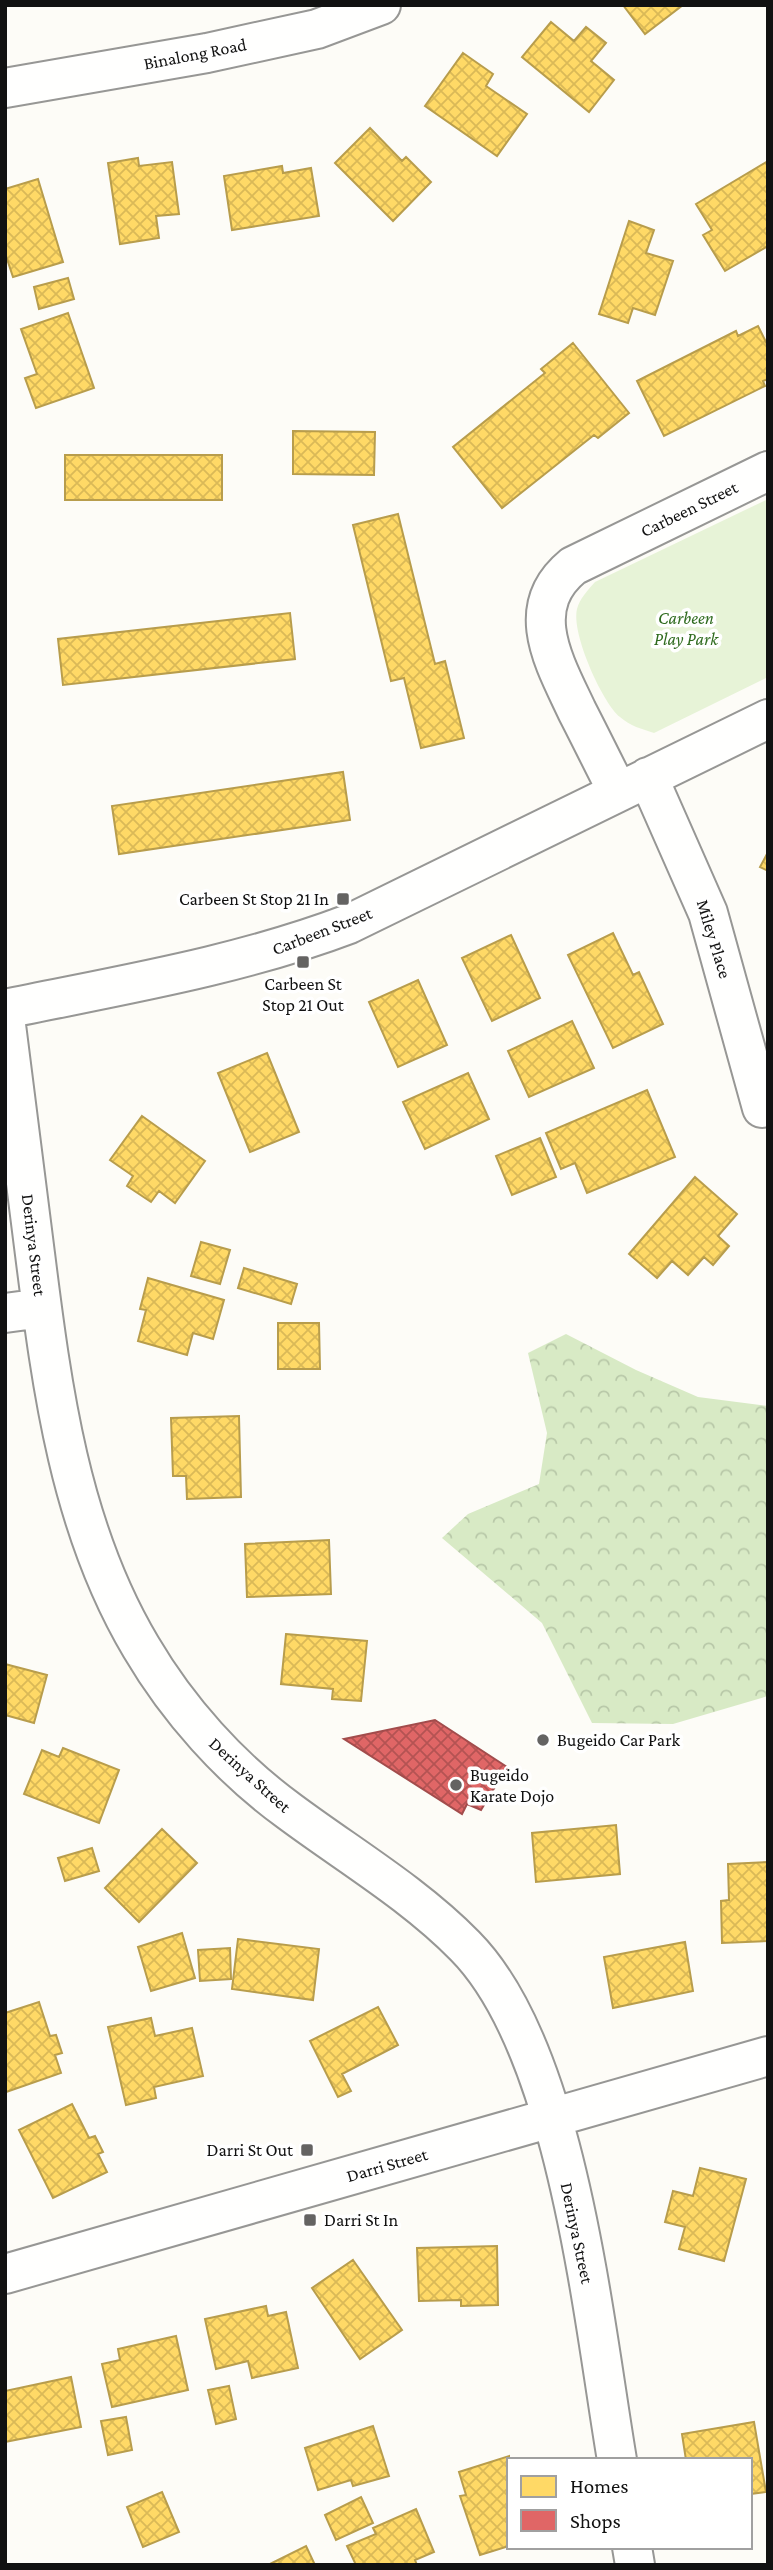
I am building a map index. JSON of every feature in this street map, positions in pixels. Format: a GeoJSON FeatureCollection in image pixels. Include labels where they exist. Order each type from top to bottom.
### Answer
{"type":"FeatureCollection","features":[{"type":"Feature","properties":{"kind":"street","name":"Binalong Road"},"geometry":{"type":"LineString","coordinates":[[5,88],[207,53],[304,32],[381,5]]}},
{"type":"Feature","properties":{"kind":"street","name":"Carbeen Street"},"geometry":{"type":"LineString","coordinates":[[633,785],[551,657],[545,611],[557,579],[573,566],[768,471]]}},
{"type":"Feature","properties":{"kind":"street","name":"Carbeen Street"},"geometry":{"type":"LineString","coordinates":[[5,1009],[232,962],[291,946],[349,924],[768,719]]}},
{"type":"Feature","properties":{"kind":"street","name":"Miley Place"},"geometry":{"type":"LineString","coordinates":[[633,785],[708,913],[762,1108]]}},
{"type":"Feature","properties":{"kind":"street","name":"Derinya Street"},"geometry":{"type":"LineString","coordinates":[[5,1017],[24,1310],[80,1511],[100,1570],[142,1650],[193,1721],[253,1782],[286,1810],[388,1881],[467,1947],[495,1984],[531,2055],[551,2119],[580,2238],[617,2458]]}},
{"type":"Feature","properties":{"kind":"street","name":"Darri Street"},"geometry":{"type":"LineString","coordinates":[[5,2274],[768,2056]]}},
{"type":"Feature","properties":{"kind":"green space","name":"Carbeen Play Park"},"geometry":{"type":"Polygon","coordinates":[[[768,499],[768,677],[654,733],[628,723],[605,697],[583,650],[576,620],[582,598],[595,582],[768,499]]]}},
{"type":"Feature","properties":{"kind":"green space"},"geometry":{"type":"Polygon","coordinates":[[[566,1334],[636,1370],[698,1397],[768,1406],[768,1696],[673,1724],[592,1723],[542,1623],[442,1538],[468,1514],[539,1484],[547,1433],[528,1353],[566,1334]]]}},
{"type":"Feature","properties":{"kind":"building: Homes"},"geometry":{"type":"Polygon","coordinates":[[[623,5],[683,5],[645,34],[623,5]]]}},
{"type":"Feature","properties":{"kind":"building: Homes"},"geometry":{"type":"Polygon","coordinates":[[[551,22],[574,41],[586,27],[606,43],[591,61],[614,80],[589,112],[522,57],[551,22]]]}},
{"type":"Feature","properties":{"kind":"building: Homes"},"geometry":{"type":"Polygon","coordinates":[[[463,53],[493,74],[486,86],[527,114],[497,156],[425,106],[463,53]]]}},
{"type":"Feature","properties":{"kind":"building: Homes"},"geometry":{"type":"Polygon","coordinates":[[[370,128],[402,161],[406,157],[431,182],[393,221],[335,163],[370,128]]]}},
{"type":"Feature","properties":{"kind":"building: Homes"},"geometry":{"type":"Polygon","coordinates":[[[138,158],[139,166],[172,162],[179,214],[156,216],[159,238],[120,244],[108,163],[138,158]]]}},
{"type":"Feature","properties":{"kind":"building: Homes"},"geometry":{"type":"Polygon","coordinates":[[[768,161],[768,246],[725,271],[703,235],[712,230],[696,204],[768,161]]]}},
{"type":"Feature","properties":{"kind":"building: Homes"},"geometry":{"type":"Polygon","coordinates":[[[282,166],[283,173],[311,168],[319,216],[232,230],[224,176],[282,166]]]}},
{"type":"Feature","properties":{"kind":"building: Homes"},"geometry":{"type":"Polygon","coordinates":[[[38,179],[63,262],[13,277],[5,253],[5,189],[38,179]]]}},
{"type":"Feature","properties":{"kind":"building: Homes"},"geometry":{"type":"Polygon","coordinates":[[[629,221],[654,230],[646,253],[673,261],[655,315],[633,308],[628,323],[599,314],[629,221]]]}},
{"type":"Feature","properties":{"kind":"building: Homes"},"geometry":{"type":"Polygon","coordinates":[[[68,278],[74,299],[39,309],[34,287],[68,278]]]}},
{"type":"Feature","properties":{"kind":"building: Homes"},"geometry":{"type":"Polygon","coordinates":[[[68,313],[94,388],[36,408],[25,378],[37,374],[21,329],[68,313]]]}},
{"type":"Feature","properties":{"kind":"building: Homes"},"geometry":{"type":"Polygon","coordinates":[[[758,326],[768,346],[768,379],[763,381],[765,386],[664,436],[637,381],[736,331],[738,336],[758,326]]]}},
{"type":"Feature","properties":{"kind":"building: Homes"},"geometry":{"type":"Polygon","coordinates":[[[573,343],[629,413],[598,438],[594,435],[502,508],[453,447],[545,373],[541,369],[573,343]]]}},
{"type":"Feature","properties":{"kind":"building: Homes"},"geometry":{"type":"Polygon","coordinates":[[[293,431],[375,432],[374,475],[293,474],[293,431]]]}},
{"type":"Feature","properties":{"kind":"building: Homes"},"geometry":{"type":"Polygon","coordinates":[[[65,455],[222,455],[222,500],[65,500],[65,455]]]}},
{"type":"Feature","properties":{"kind":"building: Homes"},"geometry":{"type":"Polygon","coordinates":[[[398,514],[435,664],[445,661],[464,738],[421,748],[404,678],[391,681],[353,525],[398,514]]]}},
{"type":"Feature","properties":{"kind":"building: Homes"},"geometry":{"type":"Polygon","coordinates":[[[290,613],[295,659],[63,685],[58,639],[290,613]]]}},
{"type":"Feature","properties":{"kind":"building: Homes"},"geometry":{"type":"Polygon","coordinates":[[[343,772],[350,820],[119,854],[112,806],[343,772]]]}},
{"type":"Feature","properties":{"kind":"building: Homes"},"geometry":{"type":"Polygon","coordinates":[[[768,852],[768,871],[760,867],[768,852]]]}},
{"type":"Feature","properties":{"kind":"building: Homes"},"geometry":{"type":"Polygon","coordinates":[[[613,933],[633,975],[639,972],[663,1024],[613,1048],[568,955],[613,933]]]}},
{"type":"Feature","properties":{"kind":"building: Homes"},"geometry":{"type":"Polygon","coordinates":[[[511,935],[540,998],[492,1021],[462,958],[511,935]]]}},
{"type":"Feature","properties":{"kind":"building: Homes"},"geometry":{"type":"Polygon","coordinates":[[[418,980],[447,1045],[398,1067],[369,1002],[418,980]]]}},
{"type":"Feature","properties":{"kind":"building: Homes"},"geometry":{"type":"Polygon","coordinates":[[[572,1021],[594,1068],[529,1097],[508,1051],[572,1021]]]}},
{"type":"Feature","properties":{"kind":"building: Homes"},"geometry":{"type":"Polygon","coordinates":[[[267,1053],[299,1132],[250,1152],[218,1073],[267,1053]]]}},
{"type":"Feature","properties":{"kind":"building: Homes"},"geometry":{"type":"Polygon","coordinates":[[[468,1073],[489,1119],[425,1149],[403,1102],[468,1073]]]}},
{"type":"Feature","properties":{"kind":"building: Homes"},"geometry":{"type":"Polygon","coordinates":[[[647,1090],[675,1157],[587,1193],[575,1163],[561,1169],[546,1133],[647,1090]]]}},
{"type":"Feature","properties":{"kind":"building: Homes"},"geometry":{"type":"Polygon","coordinates":[[[142,1116],[205,1161],[175,1203],[159,1191],[151,1202],[127,1186],[133,1176],[110,1160],[142,1116]]]}},
{"type":"Feature","properties":{"kind":"building: Homes"},"geometry":{"type":"Polygon","coordinates":[[[540,1138],[556,1177],[512,1195],[496,1156],[540,1138]]]}},
{"type":"Feature","properties":{"kind":"building: Homes"},"geometry":{"type":"Polygon","coordinates":[[[695,1177],[737,1214],[718,1236],[729,1246],[713,1265],[704,1257],[688,1275],[672,1261],[657,1278],[629,1254],[695,1177]]]}},
{"type":"Feature","properties":{"kind":"building: Homes"},"geometry":{"type":"Polygon","coordinates":[[[201,1242],[230,1250],[220,1284],[191,1276],[201,1242]]]}},
{"type":"Feature","properties":{"kind":"building: Homes"},"geometry":{"type":"Polygon","coordinates":[[[244,1268],[297,1284],[291,1304],[238,1288],[244,1268]]]}},
{"type":"Feature","properties":{"kind":"building: Homes"},"geometry":{"type":"Polygon","coordinates":[[[148,1278],[224,1300],[213,1339],[193,1333],[187,1355],[138,1341],[146,1310],[140,1309],[148,1278]]]}},
{"type":"Feature","properties":{"kind":"building: Homes"},"geometry":{"type":"Polygon","coordinates":[[[278,1323],[319,1323],[320,1369],[278,1369],[278,1323]]]}},
{"type":"Feature","properties":{"kind":"building: Homes"},"geometry":{"type":"Polygon","coordinates":[[[239,1416],[241,1497],[187,1499],[186,1476],[173,1476],[171,1418],[239,1416]]]}},
{"type":"Feature","properties":{"kind":"building: Homes"},"geometry":{"type":"Polygon","coordinates":[[[329,1540],[331,1594],[247,1597],[245,1544],[329,1540]]]}},
{"type":"Feature","properties":{"kind":"building: Homes"},"geometry":{"type":"Polygon","coordinates":[[[286,1634],[367,1641],[361,1701],[332,1699],[333,1689],[281,1684],[286,1634]]]}},
{"type":"Feature","properties":{"kind":"building: Homes"},"geometry":{"type":"Polygon","coordinates":[[[5,1664],[47,1675],[34,1723],[5,1715],[5,1664]]]}},
{"type":"Feature","properties":{"kind":"building: Homes"},"geometry":{"type":"Polygon","coordinates":[[[63,1748],[119,1770],[99,1823],[24,1794],[42,1750],[59,1757],[63,1748]]]}},
{"type":"Feature","properties":{"kind":"building: Homes"},"geometry":{"type":"Polygon","coordinates":[[[616,1825],[620,1874],[536,1882],[532,1833],[616,1825]]]}},
{"type":"Feature","properties":{"kind":"building: Homes"},"geometry":{"type":"Polygon","coordinates":[[[162,1829],[197,1863],[139,1922],[105,1888],[162,1829]]]}},
{"type":"Feature","properties":{"kind":"building: Homes"},"geometry":{"type":"Polygon","coordinates":[[[92,1848],[99,1871],[65,1881],[58,1858],[92,1848]]]}},
{"type":"Feature","properties":{"kind":"building: Homes"},"geometry":{"type":"Polygon","coordinates":[[[768,1862],[768,1941],[722,1943],[721,1901],[729,1900],[728,1864],[768,1862]]]}},
{"type":"Feature","properties":{"kind":"building: Homes"},"geometry":{"type":"Polygon","coordinates":[[[182,1933],[195,1978],[151,1991],[138,1947],[182,1933]]]}},
{"type":"Feature","properties":{"kind":"building: Homes"},"geometry":{"type":"Polygon","coordinates":[[[238,1939],[319,1949],[313,2000],[232,1989],[238,1939]]]}},
{"type":"Feature","properties":{"kind":"building: Homes"},"geometry":{"type":"Polygon","coordinates":[[[685,1942],[693,1991],[613,2008],[604,1957],[685,1942]]]}},
{"type":"Feature","properties":{"kind":"building: Homes"},"geometry":{"type":"Polygon","coordinates":[[[230,1948],[231,1979],[200,1981],[198,1950],[230,1948]]]}},
{"type":"Feature","properties":{"kind":"building: Homes"},"geometry":{"type":"Polygon","coordinates":[[[39,2002],[50,2036],[56,2035],[62,2053],[55,2055],[61,2073],[6,2092],[5,2013],[39,2002]]]}},
{"type":"Feature","properties":{"kind":"building: Homes"},"geometry":{"type":"Polygon","coordinates":[[[378,2007],[398,2045],[342,2074],[351,2091],[338,2097],[310,2041],[378,2007]]]}},
{"type":"Feature","properties":{"kind":"building: Homes"},"geometry":{"type":"Polygon","coordinates":[[[151,2018],[155,2036],[192,2028],[203,2076],[154,2087],[156,2098],[126,2105],[108,2027],[151,2018]]]}},
{"type":"Feature","properties":{"kind":"building: Homes"},"geometry":{"type":"Polygon","coordinates":[[[72,2104],[89,2138],[95,2136],[103,2152],[98,2154],[107,2172],[53,2198],[19,2130],[72,2104]]]}},
{"type":"Feature","properties":{"kind":"building: Homes"},"geometry":{"type":"Polygon","coordinates":[[[700,2168],[746,2179],[724,2261],[679,2249],[685,2227],[665,2222],[673,2191],[693,2196],[700,2168]]]}},
{"type":"Feature","properties":{"kind":"building: Homes"},"geometry":{"type":"Polygon","coordinates":[[[497,2246],[498,2305],[461,2306],[461,2300],[419,2301],[417,2248],[497,2246]]]}},
{"type":"Feature","properties":{"kind":"building: Homes"},"geometry":{"type":"Polygon","coordinates":[[[353,2260],[402,2330],[360,2359],[312,2288],[353,2260]]]}},
{"type":"Feature","properties":{"kind":"building: Homes"},"geometry":{"type":"Polygon","coordinates":[[[266,2306],[268,2316],[286,2312],[298,2368],[252,2378],[248,2361],[216,2369],[205,2319],[266,2306]]]}},
{"type":"Feature","properties":{"kind":"building: Homes"},"geometry":{"type":"Polygon","coordinates":[[[176,2336],[188,2390],[112,2407],[102,2364],[120,2360],[118,2349],[176,2336]]]}},
{"type":"Feature","properties":{"kind":"building: Homes"},"geometry":{"type":"Polygon","coordinates":[[[71,2377],[81,2427],[5,2442],[5,2391],[71,2377]]]}},
{"type":"Feature","properties":{"kind":"building: Homes"},"geometry":{"type":"Polygon","coordinates":[[[229,2386],[236,2419],[216,2424],[208,2390],[229,2386]]]}},
{"type":"Feature","properties":{"kind":"building: Homes"},"geometry":{"type":"Polygon","coordinates":[[[126,2417],[132,2450],[108,2455],[101,2421],[126,2417]]]}},
{"type":"Feature","properties":{"kind":"building: Homes"},"geometry":{"type":"Polygon","coordinates":[[[754,2422],[766,2492],[752,2494],[752,2458],[686,2458],[682,2434],[754,2422]]]}},
{"type":"Feature","properties":{"kind":"building: Homes"},"geometry":{"type":"Polygon","coordinates":[[[373,2426],[389,2476],[353,2486],[351,2480],[318,2490],[305,2448],[373,2426]]]}},
{"type":"Feature","properties":{"kind":"building: Homes"},"geometry":{"type":"Polygon","coordinates":[[[509,2456],[507,2547],[480,2555],[460,2496],[466,2495],[459,2472],[509,2456]]]}},
{"type":"Feature","properties":{"kind":"building: Homes"},"geometry":{"type":"Polygon","coordinates":[[[162,2492],[179,2532],[143,2547],[127,2507],[162,2492]]]}},
{"type":"Feature","properties":{"kind":"building: Homes"},"geometry":{"type":"Polygon","coordinates":[[[361,2497],[373,2523],[336,2540],[325,2515],[361,2497]]]}},
{"type":"Feature","properties":{"kind":"building: Homes"},"geometry":{"type":"Polygon","coordinates":[[[416,2509],[434,2552],[415,2560],[417,2565],[356,2565],[347,2546],[376,2534],[373,2528],[416,2509]]]}},
{"type":"Feature","properties":{"kind":"building: Homes"},"geometry":{"type":"Polygon","coordinates":[[[306,2546],[315,2565],[268,2565],[306,2546]]]}},
{"type":"Feature","properties":{"kind":"building: Shops","name":"Bugeido Karate Dojo"},"geometry":{"type":"Polygon","coordinates":[[[435,1720],[507,1767],[481,1810],[467,1804],[462,1814],[344,1739],[435,1720]]]}},
{"type":"Feature","properties":{"kind":"place","name":"Carbeen St Stop 21 In"},"geometry":{"type":"Point","coordinates":[343,899]}},
{"type":"Feature","properties":{"kind":"place","name":"Carbeen St Stop 21 Out"},"geometry":{"type":"Point","coordinates":[303,962]}},
{"type":"Feature","properties":{"kind":"place","name":"Bugeido Car Park"},"geometry":{"type":"Point","coordinates":[543,1740]}},
{"type":"Feature","properties":{"kind":"place","name":"Bugeido Karate Dojo"},"geometry":{"type":"Point","coordinates":[456,1785]}},
{"type":"Feature","properties":{"kind":"place","name":"Darri St Out"},"geometry":{"type":"Point","coordinates":[307,2150]}},
{"type":"Feature","properties":{"kind":"place","name":"Darri St In"},"geometry":{"type":"Point","coordinates":[310,2220]}}]}
